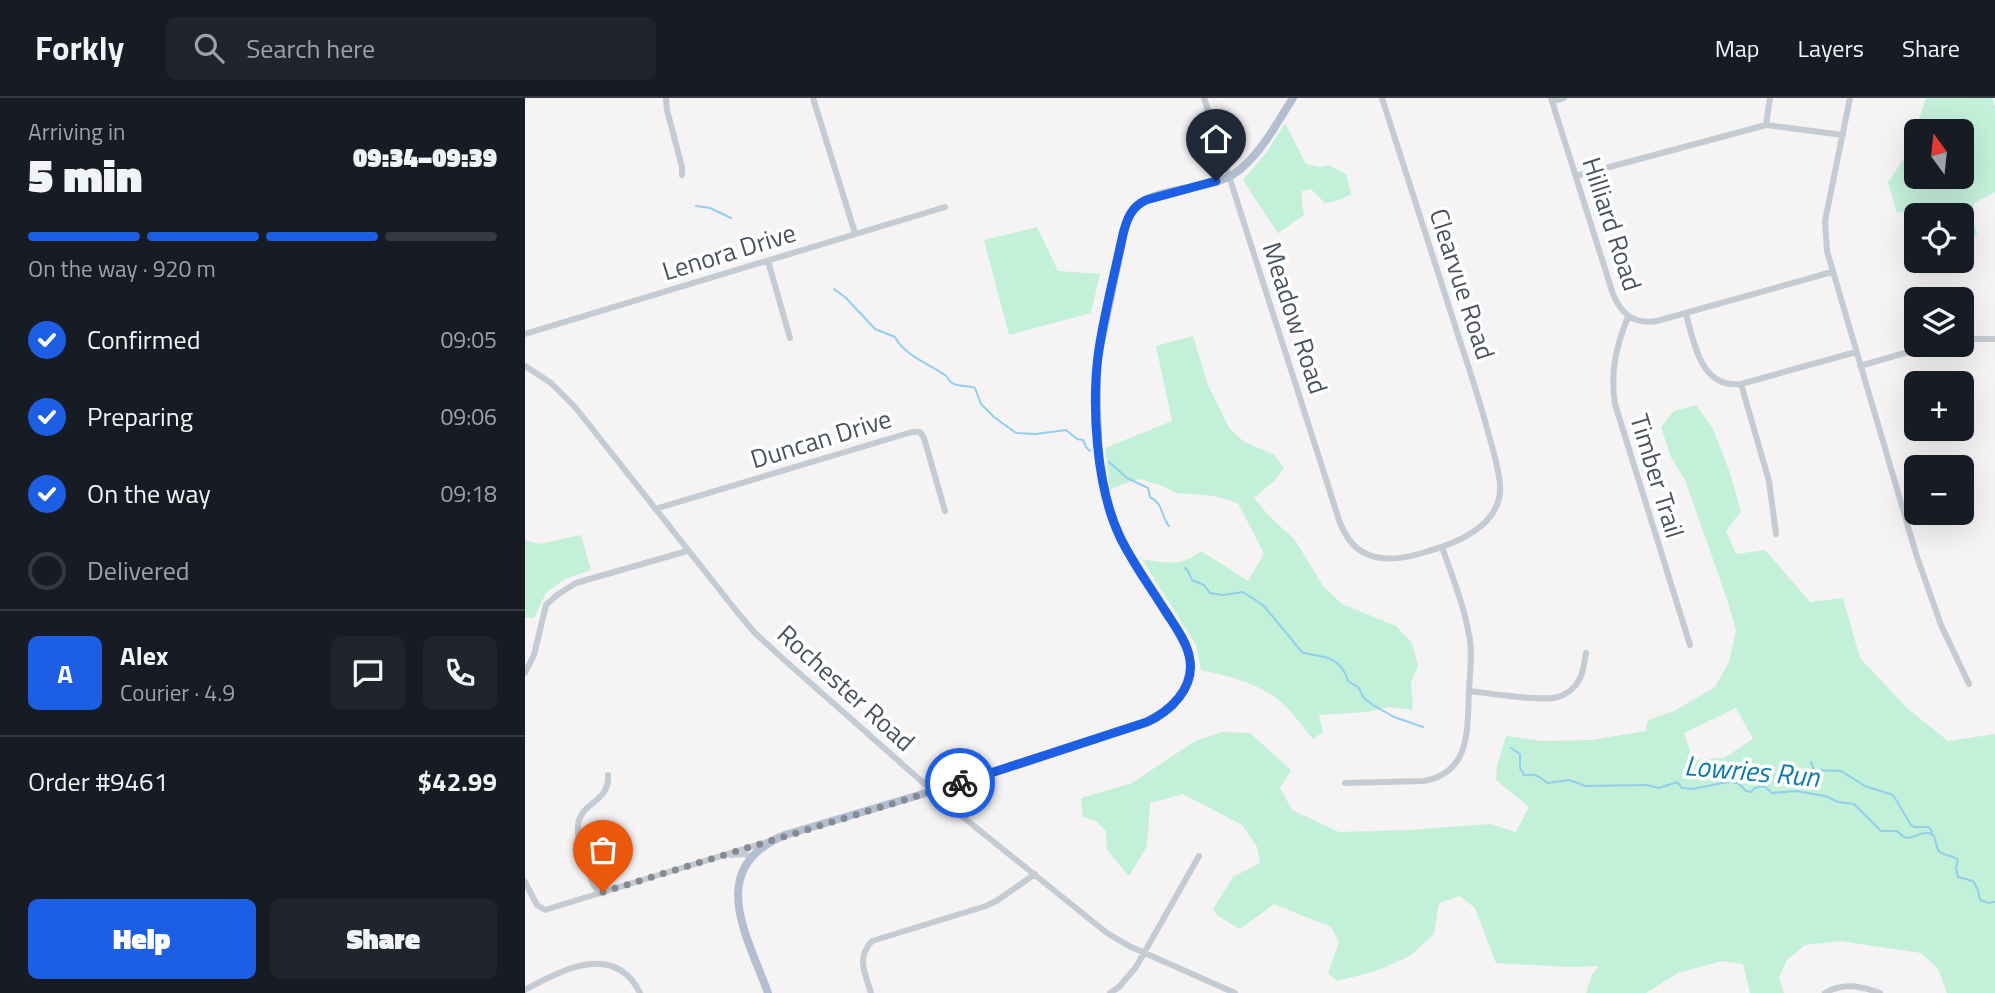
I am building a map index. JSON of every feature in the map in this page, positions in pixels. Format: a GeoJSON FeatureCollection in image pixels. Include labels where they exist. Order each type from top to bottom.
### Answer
{"type":"FeatureCollection","features":[{"type":"Feature","properties":{"kind":"main road"},"geometry":{"type":"LineString","coordinates":[[768,993],[738,900],[738,884],[751,856],[775,839],[1147,722],[1172,707],[1185,689],[1191,667],[1186,645],[1130,555],[1108,505],[1099,462],[1097,362],[1123,234],[1130,214],[1139,203],[1146,200],[1230,176],[1251,158],[1293,98]]}},
{"type":"Feature","properties":{"kind":"street"},"geometry":{"type":"LineString","coordinates":[[666,98],[682,175]]}},
{"type":"Feature","properties":{"kind":"street"},"geometry":{"type":"LineString","coordinates":[[813,98],[855,233]]}},
{"type":"Feature","properties":{"kind":"street","name":"Meadow Road"},"geometry":{"type":"LineString","coordinates":[[1204,98],[1343,531],[1355,546],[1368,555],[1385,558],[1412,556],[1443,547]]}},
{"type":"Feature","properties":{"kind":"street","name":"Clearvue Road"},"geometry":{"type":"LineString","coordinates":[[1382,98],[1480,403],[1500,484],[1496,507],[1488,519],[1469,536],[1443,547]]}},
{"type":"Feature","properties":{"kind":"street"},"geometry":{"type":"LineString","coordinates":[[1552,99],[1563,98]]}},
{"type":"Feature","properties":{"kind":"street"},"geometry":{"type":"LineString","coordinates":[[1766,125],[1769,98]]}},
{"type":"Feature","properties":{"kind":"street"},"geometry":{"type":"LineString","coordinates":[[1850,98],[1825,221],[1825,240],[1832,272],[1929,592],[1950,647],[1969,684]]}},
{"type":"Feature","properties":{"kind":"street","name":"Hilliard Road"},"geometry":{"type":"LineString","coordinates":[[1552,99],[1613,294],[1628,317],[1651,322],[1832,272]]}},
{"type":"Feature","properties":{"kind":"street"},"geometry":{"type":"LineString","coordinates":[[1576,176],[1766,125],[1843,135]]}},
{"type":"Feature","properties":{"kind":"street","name":"Lenora Drive"},"geometry":{"type":"LineString","coordinates":[[525,334],[945,206]]}},
{"type":"Feature","properties":{"kind":"street"},"geometry":{"type":"LineString","coordinates":[[768,261],[790,338]]}},
{"type":"Feature","properties":{"kind":"street"},"geometry":{"type":"LineString","coordinates":[[1686,314],[1698,356],[1705,369],[1721,382],[1741,384],[1856,352]]}},
{"type":"Feature","properties":{"kind":"street","name":"Timber Trail"},"geometry":{"type":"LineString","coordinates":[[1628,317],[1613,361],[1615,404],[1690,645]]}},
{"type":"Feature","properties":{"kind":"street"},"geometry":{"type":"LineString","coordinates":[[1974,339],[1995,339]]}},
{"type":"Feature","properties":{"kind":"street"},"geometry":{"type":"LineString","coordinates":[[1860,366],[1904,353]]}},
{"type":"Feature","properties":{"kind":"street","name":"Rochester Road"},"geometry":{"type":"LineString","coordinates":[[525,366],[551,383],[569,401],[687,551],[761,639],[933,791],[1107,933],[1129,946],[1235,993]]}},
{"type":"Feature","properties":{"kind":"street"},"geometry":{"type":"LineString","coordinates":[[1741,384],[1769,481],[1776,534]]}},
{"type":"Feature","properties":{"kind":"street","name":"Duncan Drive"},"geometry":{"type":"LineString","coordinates":[[655,509],[912,432],[920,432],[945,510]]}},
{"type":"Feature","properties":{"kind":"street"},"geometry":{"type":"LineString","coordinates":[[1345,783],[1424,781],[1443,776],[1463,750],[1469,691],[1469,636],[1443,547]]}},
{"type":"Feature","properties":{"kind":"street"},"geometry":{"type":"LineString","coordinates":[[525,673],[534,655],[546,606],[557,595],[576,583],[687,551]]}},
{"type":"Feature","properties":{"kind":"street"},"geometry":{"type":"LineString","coordinates":[[1469,691],[1541,698],[1559,696],[1567,693],[1578,682],[1582,675],[1585,653]]}},
{"type":"Feature","properties":{"kind":"street"},"geometry":{"type":"LineString","coordinates":[[603,892],[598,891],[593,884],[577,827],[585,809],[604,794],[608,775]]}},
{"type":"Feature","properties":{"kind":"street"},"geometry":{"type":"LineString","coordinates":[[525,883],[537,905],[545,910],[775,839]]}},
{"type":"Feature","properties":{"kind":"street"},"geometry":{"type":"LineString","coordinates":[[719,855],[751,856]]}},
{"type":"Feature","properties":{"kind":"street"},"geometry":{"type":"LineString","coordinates":[[1110,993],[1131,974],[1199,856]]}},
{"type":"Feature","properties":{"kind":"street"},"geometry":{"type":"LineString","coordinates":[[871,993],[863,957],[865,948],[872,941],[986,906],[1035,874]]}},
{"type":"Feature","properties":{"kind":"street"},"geometry":{"type":"LineString","coordinates":[[525,990],[562,971],[596,963],[621,969],[634,980],[641,993]]}},
{"type":"Feature","properties":{"kind":"street"},"geometry":{"type":"LineString","coordinates":[[1825,993],[1834,988],[1855,986],[1880,993]]}},
{"type":"Feature","properties":{"kind":"green space"},"geometry":{"type":"Polygon","coordinates":[[[1926,98],[1992,98],[1995,107],[1995,192],[1974,203],[1904,203],[1904,212],[1897,213],[1888,182],[1904,159],[1904,189],[1974,189],[1974,119],[1919,119],[1926,98]]]}},
{"type":"Feature","properties":{"kind":"green space"},"geometry":{"type":"Polygon","coordinates":[[[1285,123],[1306,164],[1320,167],[1328,165],[1346,174],[1351,194],[1325,203],[1311,189],[1302,191],[1304,215],[1278,233],[1243,180],[1267,152],[1285,123]]]}},
{"type":"Feature","properties":{"kind":"green space"},"geometry":{"type":"Polygon","coordinates":[[[1037,227],[1058,271],[1100,274],[1091,313],[1009,335],[984,240],[1037,227]]]}},
{"type":"Feature","properties":{"kind":"green space"},"geometry":{"type":"Polygon","coordinates":[[[1193,336],[1208,385],[1229,428],[1243,441],[1274,455],[1284,468],[1274,481],[1254,498],[1295,540],[1323,586],[1342,604],[1396,626],[1412,643],[1418,666],[1411,682],[1413,710],[1388,707],[1367,712],[1319,715],[1323,732],[1313,739],[1286,706],[1267,692],[1239,680],[1201,670],[1196,645],[1142,559],[1180,562],[1201,551],[1248,581],[1264,554],[1238,503],[1215,496],[1177,493],[1139,479],[1110,490],[1105,448],[1172,421],[1156,346],[1193,336]]]}},
{"type":"Feature","properties":{"kind":"green space"},"geometry":{"type":"Polygon","coordinates":[[[1696,405],[1712,427],[1741,511],[1726,531],[1736,554],[1765,550],[1810,602],[1843,598],[1860,658],[1908,709],[1948,741],[1995,734],[1995,993],[1947,993],[1938,969],[1921,953],[1840,941],[1805,945],[1787,960],[1779,977],[1784,993],[1750,993],[1743,964],[1722,961],[1678,973],[1646,993],[1586,993],[1592,975],[1599,966],[1496,963],[1475,908],[1460,896],[1439,903],[1434,934],[1410,956],[1376,971],[1337,981],[1328,973],[1339,942],[1331,927],[1274,904],[1240,929],[1218,916],[1213,909],[1233,877],[1260,863],[1257,847],[1242,825],[1183,794],[1150,803],[1147,846],[1129,876],[1107,850],[1106,831],[1096,821],[1083,817],[1081,798],[1132,783],[1195,741],[1222,732],[1250,733],[1291,770],[1280,788],[1292,810],[1339,832],[1490,824],[1516,832],[1529,807],[1496,780],[1497,766],[1506,736],[1543,741],[1591,740],[1646,731],[1648,720],[1676,710],[1715,687],[1729,662],[1736,630],[1685,480],[1671,457],[1661,427],[1674,411],[1696,405]],[[1736,708],[1684,733],[1693,760],[1724,758],[1753,739],[1736,708]]]}},
{"type":"Feature","properties":{"kind":"green space"},"geometry":{"type":"Polygon","coordinates":[[[581,535],[591,570],[565,579],[546,593],[534,618],[525,617],[525,540],[539,544],[581,535]]]}},
{"type":"Feature","properties":{"kind":"waterway"},"geometry":{"type":"LineString","coordinates":[[696,206],[710,208],[731,218]]}},
{"type":"Feature","properties":{"kind":"waterway"},"geometry":{"type":"LineString","coordinates":[[834,289],[875,329],[895,337],[911,354],[945,375],[952,383],[975,388],[981,404],[1016,433],[1036,434],[1066,430],[1077,439],[1083,440],[1090,451]]}},
{"type":"Feature","properties":{"kind":"waterway","name":"Lowries Run"},"geometry":{"type":"LineString","coordinates":[[1109,462],[1127,478],[1148,488],[1150,497],[1160,506],[1169,526]]}},
{"type":"Feature","properties":{"kind":"waterway","name":"Lowries Run"},"geometry":{"type":"LineString","coordinates":[[1185,568],[1192,580],[1204,585],[1210,593],[1223,595],[1243,592],[1263,605],[1302,652],[1334,661],[1344,671],[1348,681],[1358,687],[1364,698],[1373,705],[1394,717],[1423,727]]}},
{"type":"Feature","properties":{"kind":"waterway","name":"Lowries Run"},"geometry":{"type":"LineString","coordinates":[[1511,748],[1520,754],[1520,768],[1524,775],[1536,776],[1547,783],[1569,780],[1586,786],[1646,785],[1659,788],[1677,782],[1682,788],[1693,789],[1728,782],[1738,783],[1751,792],[1764,786]]}},
{"type":"Feature","properties":{"kind":"waterway"},"geometry":{"type":"LineString","coordinates":[[1811,762],[1814,770],[1841,771],[1865,786],[1893,795],[1911,825],[1929,827],[1932,832]]}},
{"type":"Feature","properties":{"kind":"waterway"},"geometry":{"type":"LineString","coordinates":[[1762,778],[1764,785]]}},
{"type":"Feature","properties":{"kind":"waterway","name":"Lowries Run"},"geometry":{"type":"LineString","coordinates":[[1764,786],[1772,793],[1795,791],[1854,804],[1881,831],[1897,831],[1906,838],[1923,833],[1931,834],[1939,851],[1958,860],[1958,877],[1973,881],[1980,900],[1995,902]]}},
{"type":"Feature","properties":{"kind":"way so far"},"geometry":{"type":"LineString","coordinates":[[603,892],[960,783]]}},
{"type":"Feature","properties":{"kind":"route"},"geometry":{"type":"LineString","coordinates":[[960,783],[1147,722],[1172,707],[1185,689],[1191,667],[1186,645],[1130,555],[1108,505],[1099,462],[1097,362],[1123,234],[1130,214],[1139,203],[1156,196],[1216,181]]}}]}
